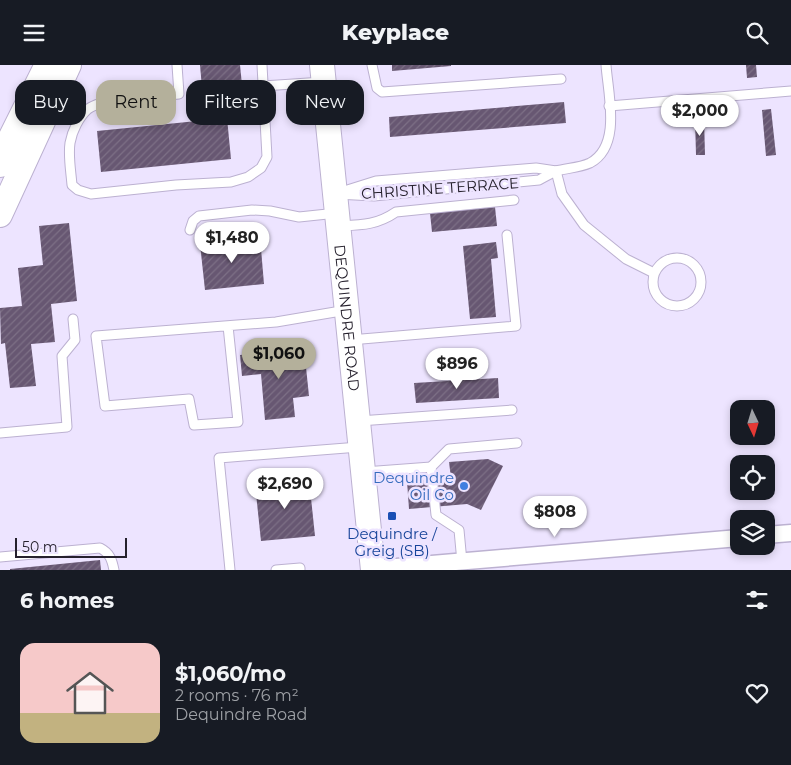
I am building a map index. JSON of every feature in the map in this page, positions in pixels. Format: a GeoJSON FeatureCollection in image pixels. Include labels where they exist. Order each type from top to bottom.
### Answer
{"type":"FeatureCollection","features":[{"type":"Feature","properties":{"kind":"highway"},"geometry":{"type":"LineString","coordinates":[[0,163],[49,65]]}},
{"type":"Feature","properties":{"kind":"main road"},"geometry":{"type":"LineString","coordinates":[[0,215],[69,65]]}},
{"type":"Feature","properties":{"kind":"main road","name":"DEQUINDRE ROAD"},"geometry":{"type":"LineString","coordinates":[[323,74],[373,570]]}},
{"type":"Feature","properties":{"kind":"street"},"geometry":{"type":"LineString","coordinates":[[775,534],[791,533]]}},
{"type":"Feature","properties":{"kind":"street"},"geometry":{"type":"LineString","coordinates":[[373,570],[730,539]]}},
{"type":"Feature","properties":{"kind":"lane"},"geometry":{"type":"LineString","coordinates":[[177,65],[179,94],[111,101],[90,108],[81,116],[74,129],[70,144],[72,185],[78,190],[91,194],[176,185],[231,182],[248,177],[261,168],[268,157],[266,125]]}},
{"type":"Feature","properties":{"kind":"lane"},"geometry":{"type":"LineString","coordinates":[[262,65],[263,80]]}},
{"type":"Feature","properties":{"kind":"lane"},"geometry":{"type":"LineString","coordinates":[[372,65],[377,88],[382,92],[561,79]]}},
{"type":"Feature","properties":{"kind":"lane","name":"CHRISTINE TERRACE"},"geometry":{"type":"LineString","coordinates":[[337,211],[374,195],[539,180],[556,171],[590,163],[604,151],[611,129],[606,65]]}},
{"type":"Feature","properties":{"kind":"lane"},"geometry":{"type":"LineString","coordinates":[[276,83],[323,74]]}},
{"type":"Feature","properties":{"kind":"lane"},"geometry":{"type":"LineString","coordinates":[[610,105],[791,91]]}},
{"type":"Feature","properties":{"kind":"lane","name":"CHRISTINE TERRACE"},"geometry":{"type":"LineString","coordinates":[[337,211],[376,181],[536,168],[556,171]]}},
{"type":"Feature","properties":{"kind":"lane"},"geometry":{"type":"LineString","coordinates":[[556,171],[562,194],[572,211],[584,225],[626,259],[654,273]]}},
{"type":"Feature","properties":{"kind":"lane"},"geometry":{"type":"LineString","coordinates":[[190,230],[193,221],[199,216],[252,210],[270,211],[299,217],[337,211],[374,223],[384,220],[396,212],[514,200]]}},
{"type":"Feature","properties":{"kind":"lane"},"geometry":{"type":"LineString","coordinates":[[350,340],[516,326],[506,235]]}},
{"type":"Feature","properties":{"kind":"lane"},"geometry":{"type":"LineString","coordinates":[[682,258],[690,261],[700,274],[701,283],[699,291],[689,302],[674,305],[667,303],[656,294],[653,287],[654,273],[665,260],[682,258]]}},
{"type":"Feature","properties":{"kind":"lane"},"geometry":{"type":"LineString","coordinates":[[228,326],[238,421],[194,425],[189,399],[105,407],[96,336],[276,322],[347,309]]}},
{"type":"Feature","properties":{"kind":"lane"},"geometry":{"type":"LineString","coordinates":[[0,433],[68,427],[62,356],[75,340],[73,319]]}},
{"type":"Feature","properties":{"kind":"lane"},"geometry":{"type":"LineString","coordinates":[[358,421],[512,410]]}},
{"type":"Feature","properties":{"kind":"lane"},"geometry":{"type":"LineString","coordinates":[[364,473],[431,467],[449,449],[517,443]]}},
{"type":"Feature","properties":{"kind":"lane"},"geometry":{"type":"LineString","coordinates":[[230,570],[219,459],[361,447]]}},
{"type":"Feature","properties":{"kind":"lane"},"geometry":{"type":"LineString","coordinates":[[431,467],[436,515],[460,531],[462,562]]}},
{"type":"Feature","properties":{"kind":"lane"},"geometry":{"type":"LineString","coordinates":[[0,557],[100,548],[108,552],[114,570]]}},
{"type":"Feature","properties":{"kind":"lane"},"geometry":{"type":"LineString","coordinates":[[276,570],[300,568],[300,570]]}},
{"type":"Feature","properties":{"kind":"building"},"geometry":{"type":"Polygon","coordinates":[[[200,65],[240,65],[242,80],[201,80],[200,65]]]}},
{"type":"Feature","properties":{"kind":"building"},"geometry":{"type":"Polygon","coordinates":[[[392,65],[451,65],[451,66],[392,71],[392,65]]]}},
{"type":"Feature","properties":{"kind":"building"},"geometry":{"type":"Polygon","coordinates":[[[746,65],[756,65],[757,77],[747,78],[746,65]]]}},
{"type":"Feature","properties":{"kind":"building"},"geometry":{"type":"Polygon","coordinates":[[[564,102],[566,123],[390,137],[389,117],[564,102]]]}},
{"type":"Feature","properties":{"kind":"building"},"geometry":{"type":"Polygon","coordinates":[[[771,109],[776,155],[766,156],[762,110],[771,109]]]}},
{"type":"Feature","properties":{"kind":"building"},"geometry":{"type":"Polygon","coordinates":[[[695,118],[704,118],[705,155],[696,155],[695,118]]]}},
{"type":"Feature","properties":{"kind":"building"},"geometry":{"type":"Polygon","coordinates":[[[186,122],[186,125],[228,125],[231,159],[101,172],[97,131],[176,125],[176,123],[186,122]]]}},
{"type":"Feature","properties":{"kind":"building"},"geometry":{"type":"Polygon","coordinates":[[[495,207],[497,226],[432,232],[430,213],[495,207]]]}},
{"type":"Feature","properties":{"kind":"building"},"geometry":{"type":"Polygon","coordinates":[[[69,223],[77,301],[51,304],[55,342],[31,344],[36,386],[10,388],[5,343],[1,344],[0,308],[22,306],[18,268],[43,265],[39,226],[69,223]]]}},
{"type":"Feature","properties":{"kind":"building"},"geometry":{"type":"Polygon","coordinates":[[[260,237],[264,284],[205,290],[200,244],[260,237]]]}},
{"type":"Feature","properties":{"kind":"building"},"geometry":{"type":"Polygon","coordinates":[[[496,242],[498,258],[491,259],[496,317],[470,319],[463,246],[496,242]]]}},
{"type":"Feature","properties":{"kind":"building"},"geometry":{"type":"Polygon","coordinates":[[[304,348],[309,396],[293,398],[295,417],[265,420],[261,374],[242,376],[240,355],[304,348]]]}},
{"type":"Feature","properties":{"kind":"building"},"geometry":{"type":"Polygon","coordinates":[[[498,378],[499,398],[416,403],[414,383],[498,378]]]}},
{"type":"Feature","properties":{"kind":"building"},"geometry":{"type":"Polygon","coordinates":[[[488,459],[503,466],[481,510],[467,504],[409,509],[407,481],[451,478],[449,462],[488,459]]]}},
{"type":"Feature","properties":{"kind":"building"},"geometry":{"type":"Polygon","coordinates":[[[309,479],[315,536],[261,541],[255,484],[309,479]]]}},
{"type":"Feature","properties":{"kind":"building"},"geometry":{"type":"Polygon","coordinates":[[[100,560],[101,570],[10,570],[10,569],[100,560]]]}},
{"type":"Feature","properties":{"kind":"place","name":"Dequindre Oil Co"},"geometry":{"type":"Point","coordinates":[464,486]}},
{"type":"Feature","properties":{"kind":"place","name":"Dequindre / Greig (SB)"},"geometry":{"type":"Point","coordinates":[392,516]}}]}
